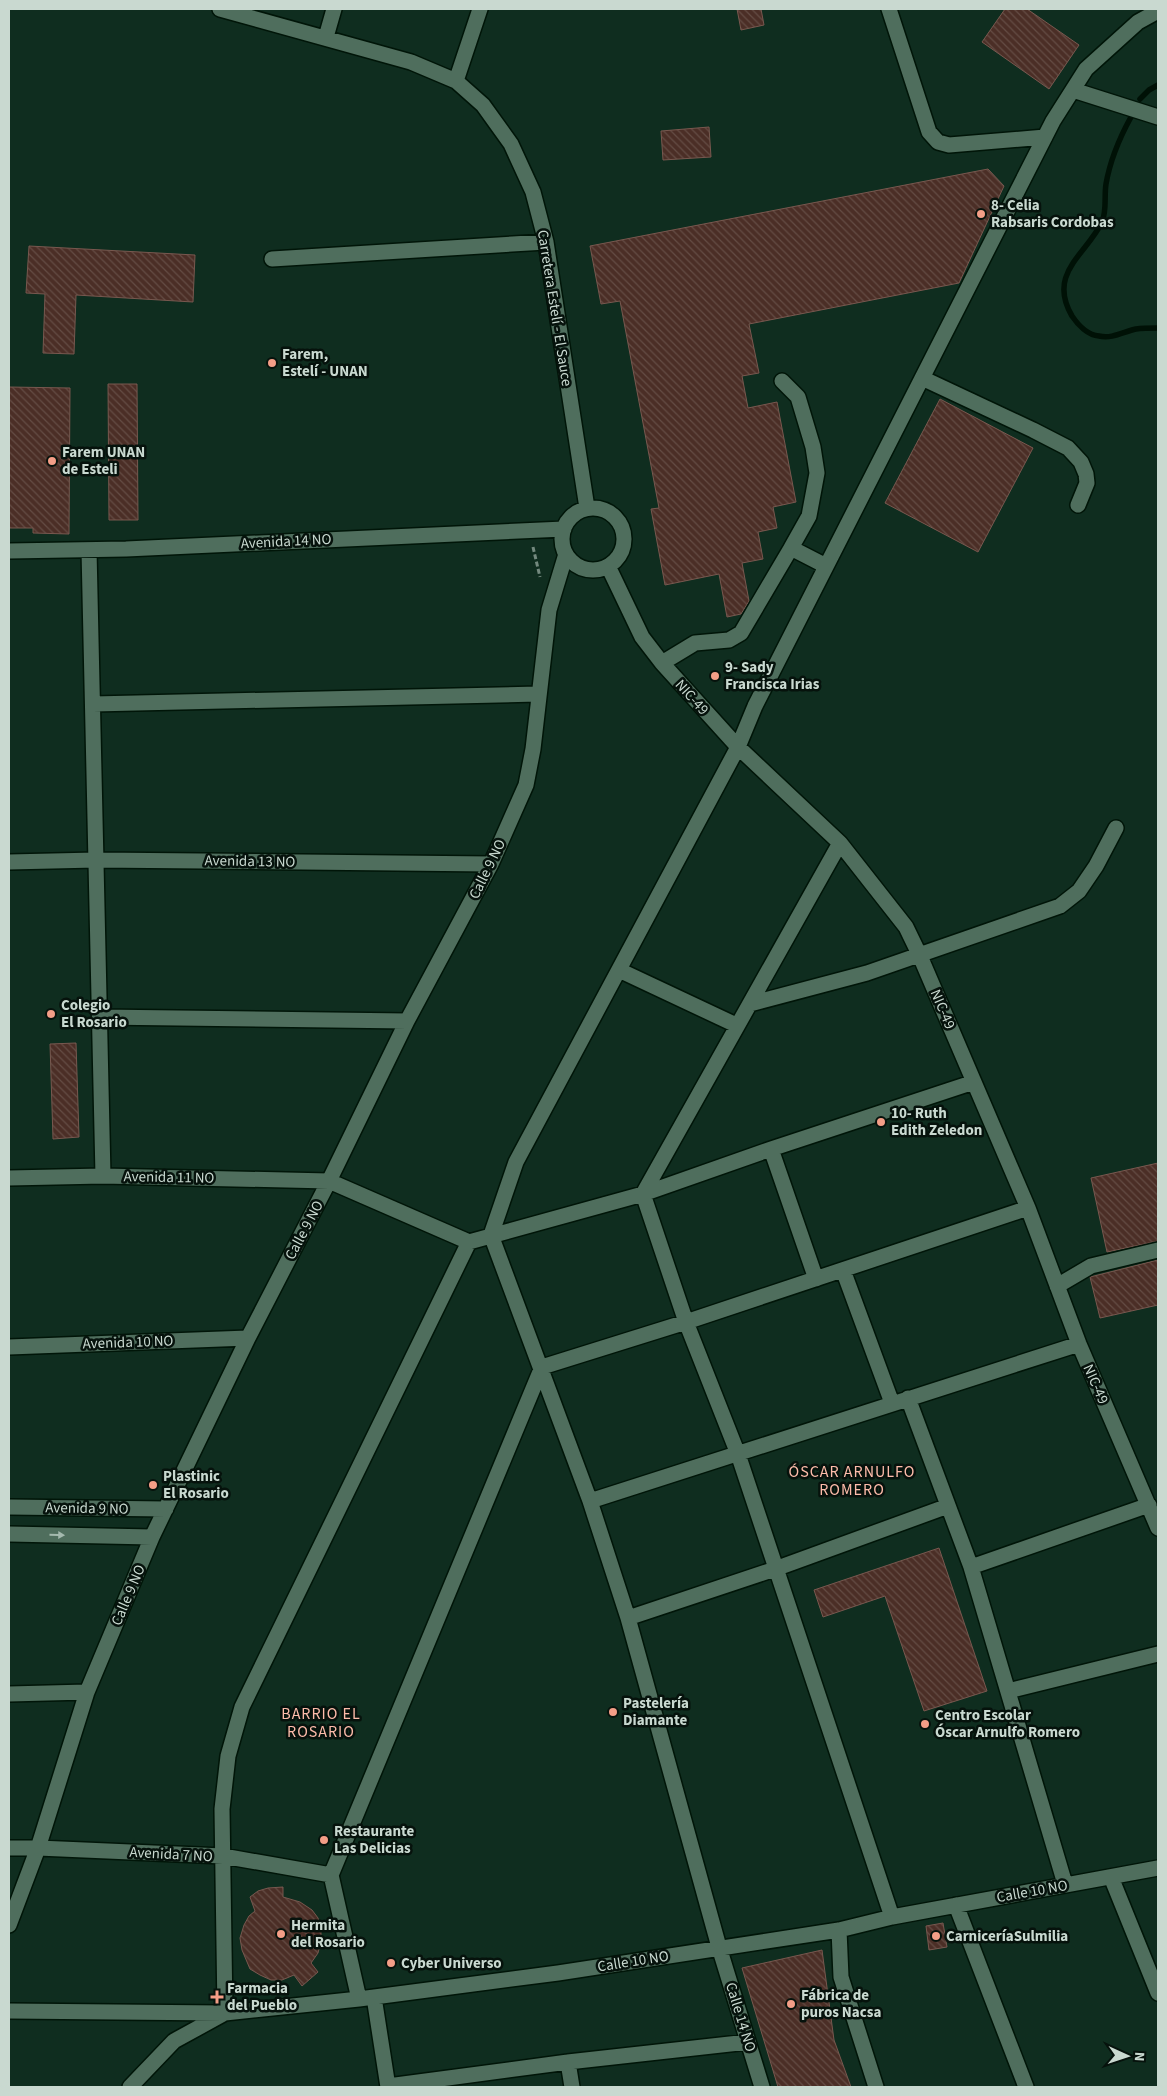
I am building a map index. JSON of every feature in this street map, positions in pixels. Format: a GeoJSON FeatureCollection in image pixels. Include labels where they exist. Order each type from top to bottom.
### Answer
{"type":"FeatureCollection","features":[{"type":"Feature","properties":{"kind":"street","name":"Carretera Estelí - El Sauce"},"geometry":{"type":"LineString","coordinates":[[220,9],[412,62],[456,81],[483,105],[512,144],[533,192],[546,242],[587,508]]}},
{"type":"Feature","properties":{"kind":"street"},"geometry":{"type":"LineString","coordinates":[[326,37],[334,9]]}},
{"type":"Feature","properties":{"kind":"street"},"geometry":{"type":"LineString","coordinates":[[456,81],[480,9]]}},
{"type":"Feature","properties":{"kind":"street"},"geometry":{"type":"LineString","coordinates":[[889,9],[930,132],[938,142],[949,144],[1045,137]]}},
{"type":"Feature","properties":{"kind":"street"},"geometry":{"type":"LineString","coordinates":[[491,1235],[516,1162],[738,747],[755,706],[1045,137],[1086,69],[1138,22],[1158,11]]}},
{"type":"Feature","properties":{"kind":"street"},"geometry":{"type":"LineString","coordinates":[[1073,90],[1158,118]]}},
{"type":"Feature","properties":{"kind":"street"},"geometry":{"type":"LineString","coordinates":[[272,259],[546,242]]}},
{"type":"Feature","properties":{"kind":"street"},"geometry":{"type":"LineString","coordinates":[[922,378],[1068,448],[1081,462],[1086,474],[1087,484],[1078,505]]}},
{"type":"Feature","properties":{"kind":"street"},"geometry":{"type":"LineString","coordinates":[[662,663],[695,643],[729,640],[742,633],[809,516],[816,473],[813,447],[798,397],[782,381]]}},
{"type":"Feature","properties":{"kind":"street"},"geometry":{"type":"LineString","coordinates":[[587,508],[606,511],[614,516],[620,524],[624,543],[621,552],[608,566],[600,569],[584,569],[570,560],[562,542],[564,529],[572,516],[587,508]]}},
{"type":"Feature","properties":{"kind":"street","name":"Avenida 14 NO"},"geometry":{"type":"LineString","coordinates":[[9,551],[89,550],[564,529]]}},
{"type":"Feature","properties":{"kind":"street"},"geometry":{"type":"LineString","coordinates":[[791,548],[826,566]]}},
{"type":"Feature","properties":{"kind":"street"},"geometry":{"type":"LineString","coordinates":[[89,550],[103,1176]]}},
{"type":"Feature","properties":{"kind":"street","name":"Calle 9 NO"},"geometry":{"type":"LineString","coordinates":[[9,1925],[38,1848],[87,1692],[152,1537],[248,1338],[330,1181],[407,1021],[491,864],[526,785],[549,610],[566,554]]}},
{"type":"Feature","properties":{"kind":"street","name":"NIC-49"},"geometry":{"type":"LineString","coordinates":[[608,566],[642,637],[662,663],[738,747],[840,844],[906,927],[1028,1208],[1079,1344],[1158,1528]]}},
{"type":"Feature","properties":{"kind":"street"},"geometry":{"type":"LineString","coordinates":[[93,704],[538,694]]}},
{"type":"Feature","properties":{"kind":"street"},"geometry":{"type":"LineString","coordinates":[[750,1004],[867,973],[1060,906],[1079,891],[1096,866],[1116,828]]}},
{"type":"Feature","properties":{"kind":"street"},"geometry":{"type":"LineString","coordinates":[[840,844],[750,1004],[736,1025],[643,1194],[686,1322],[738,1454],[892,1917]]}},
{"type":"Feature","properties":{"kind":"street","name":"Avenida 13 NO"},"geometry":{"type":"LineString","coordinates":[[9,862],[96,860],[491,864]]}},
{"type":"Feature","properties":{"kind":"street"},"geometry":{"type":"LineString","coordinates":[[619,970],[736,1025]]}},
{"type":"Feature","properties":{"kind":"street"},"geometry":{"type":"LineString","coordinates":[[100,1016],[407,1021]]}},
{"type":"Feature","properties":{"kind":"street"},"geometry":{"type":"LineString","coordinates":[[330,1181],[469,1242],[643,1194],[771,1149],[974,1082]]}},
{"type":"Feature","properties":{"kind":"street"},"geometry":{"type":"LineString","coordinates":[[771,1149],[816,1279]]}},
{"type":"Feature","properties":{"kind":"street","name":"Avenida 11 NO"},"geometry":{"type":"LineString","coordinates":[[9,1178],[103,1176],[330,1181]]}},
{"type":"Feature","properties":{"kind":"street"},"geometry":{"type":"LineString","coordinates":[[359,1999],[331,1875],[542,1367],[686,1322],[1028,1208]]}},
{"type":"Feature","properties":{"kind":"street","name":"Calle 14 NO"},"geometry":{"type":"LineString","coordinates":[[491,1235],[542,1367],[590,1501],[628,1618],[719,1947],[762,2087]]}},
{"type":"Feature","properties":{"kind":"street"},"geometry":{"type":"LineString","coordinates":[[9,2011],[224,2013],[222,1809],[228,1756],[242,1707],[469,1242]]}},
{"type":"Feature","properties":{"kind":"street"},"geometry":{"type":"LineString","coordinates":[[1057,1286],[1091,1266],[1158,1250]]}},
{"type":"Feature","properties":{"kind":"street"},"geometry":{"type":"LineString","coordinates":[[843,1270],[892,1403]]}},
{"type":"Feature","properties":{"kind":"street","name":"Avenida 10 NO"},"geometry":{"type":"LineString","coordinates":[[9,1347],[248,1338]]}},
{"type":"Feature","properties":{"kind":"street"},"geometry":{"type":"LineString","coordinates":[[590,1501],[1079,1344]]}},
{"type":"Feature","properties":{"kind":"street"},"geometry":{"type":"LineString","coordinates":[[908,1398],[971,1567],[1066,1884]]}},
{"type":"Feature","properties":{"kind":"street"},"geometry":{"type":"LineString","coordinates":[[971,1567],[1149,1505]]}},
{"type":"Feature","properties":{"kind":"street"},"geometry":{"type":"LineString","coordinates":[[628,1618],[775,1569],[948,1506]]}},
{"type":"Feature","properties":{"kind":"street","name":"Avenida 9 NO"},"geometry":{"type":"LineString","coordinates":[[9,1507],[166,1509]]}},
{"type":"Feature","properties":{"kind":"street","name":"Avenida 9 NO"},"geometry":{"type":"LineString","coordinates":[[9,1534],[152,1537]]}},
{"type":"Feature","properties":{"kind":"street"},"geometry":{"type":"LineString","coordinates":[[1008,1691],[1158,1654]]}},
{"type":"Feature","properties":{"kind":"street"},"geometry":{"type":"LineString","coordinates":[[9,1694],[87,1692]]}},
{"type":"Feature","properties":{"kind":"street","name":"Avenida 7 NO"},"geometry":{"type":"LineString","coordinates":[[9,1848],[223,1856],[331,1875]]}},
{"type":"Feature","properties":{"kind":"street","name":"Calle 10 NO"},"geometry":{"type":"LineString","coordinates":[[130,2087],[174,2041],[224,2013],[359,1999],[558,1973],[839,1930],[892,1917],[1158,1868]]}},
{"type":"Feature","properties":{"kind":"street"},"geometry":{"type":"LineString","coordinates":[[1111,1877],[1158,1993]]}},
{"type":"Feature","properties":{"kind":"street"},"geometry":{"type":"LineString","coordinates":[[956,1905],[1026,2087]]}},
{"type":"Feature","properties":{"kind":"street"},"geometry":{"type":"LineString","coordinates":[[839,1930],[841,1977],[876,2087]]}},
{"type":"Feature","properties":{"kind":"street"},"geometry":{"type":"LineString","coordinates":[[374,1997],[388,2087],[568,2062],[748,2042]]}},
{"type":"Feature","properties":{"kind":"street"},"geometry":{"type":"LineString","coordinates":[[568,2062],[572,2087]]}},
{"type":"Feature","properties":{"kind":"path"},"geometry":{"type":"LineString","coordinates":[[528,530],[542,583]]}},
{"type":"Feature","properties":{"kind":"building"},"geometry":{"type":"Polygon","coordinates":[[[737,9],[761,9],[764,25],[741,30],[737,9]]]}},
{"type":"Feature","properties":{"kind":"building"},"geometry":{"type":"Polygon","coordinates":[[[1005,9],[1027,9],[1079,45],[1049,89],[982,42],[1005,9]]]}},
{"type":"Feature","properties":{"kind":"building"},"geometry":{"type":"Polygon","coordinates":[[[709,127],[711,157],[663,160],[661,131],[709,127]]]}},
{"type":"Feature","properties":{"kind":"building"},"geometry":{"type":"Polygon","coordinates":[[[988,169],[1004,186],[959,283],[749,324],[759,373],[742,376],[748,408],[777,402],[796,502],[773,507],[777,528],[758,532],[763,559],[742,563],[749,601],[741,614],[727,617],[719,574],[665,585],[651,509],[659,508],[620,301],[601,304],[590,246],[988,169]]]}},
{"type":"Feature","properties":{"kind":"building"},"geometry":{"type":"Polygon","coordinates":[[[29,246],[195,255],[193,302],[76,295],[74,354],[43,353],[45,294],[26,293],[29,246]]]}},
{"type":"Feature","properties":{"kind":"building"},"geometry":{"type":"Polygon","coordinates":[[[108,384],[137,384],[138,520],[109,520],[108,384]]]}},
{"type":"Feature","properties":{"kind":"building"},"geometry":{"type":"Polygon","coordinates":[[[9,387],[70,388],[69,534],[33,533],[33,528],[9,528],[9,387]]]}},
{"type":"Feature","properties":{"kind":"building"},"geometry":{"type":"Polygon","coordinates":[[[940,399],[1033,448],[978,552],[885,503],[940,399]]]}},
{"type":"Feature","properties":{"kind":"building"},"geometry":{"type":"Polygon","coordinates":[[[76,1043],[79,1137],[53,1139],[50,1044],[76,1043]]]}},
{"type":"Feature","properties":{"kind":"building"},"geometry":{"type":"Polygon","coordinates":[[[1158,1163],[1158,1241],[1107,1252],[1091,1178],[1158,1163]]]}},
{"type":"Feature","properties":{"kind":"building"},"geometry":{"type":"Polygon","coordinates":[[[1158,1260],[1158,1305],[1100,1318],[1090,1277],[1158,1260]]]}},
{"type":"Feature","properties":{"kind":"building"},"geometry":{"type":"Polygon","coordinates":[[[939,1548],[987,1691],[924,1711],[885,1596],[823,1617],[814,1590],[939,1548]]]}},
{"type":"Feature","properties":{"kind":"building","name":"Hermita del Rosario"},"geometry":{"type":"Polygon","coordinates":[[[283,1887],[283,1897],[300,1902],[312,1910],[318,1918],[321,1930],[318,1953],[311,1963],[318,1972],[302,1986],[294,1975],[282,1980],[271,1980],[250,1969],[242,1950],[240,1938],[244,1925],[249,1916],[255,1911],[250,1897],[258,1891],[283,1887]]]}},
{"type":"Feature","properties":{"kind":"building","name":"CarniceríaSulmilia"},"geometry":{"type":"Polygon","coordinates":[[[943,1923],[947,1947],[929,1950],[926,1926],[943,1923]]]}},
{"type":"Feature","properties":{"kind":"building","name":"Fábrica de puros Nacsa"},"geometry":{"type":"Polygon","coordinates":[[[822,1950],[834,2040],[851,2087],[778,2087],[742,1968],[822,1950]]]}},
{"type":"Feature","properties":{"kind":"waterway"},"geometry":{"type":"LineString","coordinates":[[1140,99],[1149,90],[1158,85]]}},
{"type":"Feature","properties":{"kind":"waterway"},"geometry":{"type":"LineString","coordinates":[[1131,117],[1119,141],[1110,167],[1106,184],[1102,222],[1066,276],[1064,288],[1065,301],[1077,323],[1087,332],[1095,335],[1108,337],[1136,329],[1158,328]]}},
{"type":"Feature","properties":{"kind":"place","name":"8- Celia Rabsaris Cordobas"},"geometry":{"type":"Point","coordinates":[981,214]}},
{"type":"Feature","properties":{"kind":"place","name":"Farem, Estelí - UNAN"},"geometry":{"type":"Point","coordinates":[272,363]}},
{"type":"Feature","properties":{"kind":"place","name":"Farem UNAN de Esteli"},"geometry":{"type":"Point","coordinates":[52,461]}},
{"type":"Feature","properties":{"kind":"place","name":"9- Sady Francisca Irias"},"geometry":{"type":"Point","coordinates":[715,676]}},
{"type":"Feature","properties":{"kind":"place","name":"Colegio El Rosario"},"geometry":{"type":"Point","coordinates":[51,1014]}},
{"type":"Feature","properties":{"kind":"place","name":"10- Ruth Edith Zeledon"},"geometry":{"type":"Point","coordinates":[881,1122]}},
{"type":"Feature","properties":{"kind":"place","name":"Plastinic El Rosario"},"geometry":{"type":"Point","coordinates":[153,1485]}},
{"type":"Feature","properties":{"kind":"place","name":"Pastelería Diamante"},"geometry":{"type":"Point","coordinates":[613,1712]}},
{"type":"Feature","properties":{"kind":"place","name":"Centro Escolar Óscar Arnulfo Romero"},"geometry":{"type":"Point","coordinates":[925,1724]}},
{"type":"Feature","properties":{"kind":"place","name":"Restaurante Las Delicias"},"geometry":{"type":"Point","coordinates":[324,1840]}},
{"type":"Feature","properties":{"kind":"place","name":"Hermita del Rosario"},"geometry":{"type":"Point","coordinates":[281,1934]}},
{"type":"Feature","properties":{"kind":"place","name":"CarniceríaSulmilia"},"geometry":{"type":"Point","coordinates":[936,1936]}},
{"type":"Feature","properties":{"kind":"place","name":"Cyber Universo"},"geometry":{"type":"Point","coordinates":[391,1963]}},
{"type":"Feature","properties":{"kind":"place","name":"Farmacia del Pueblo"},"geometry":{"type":"Point","coordinates":[217,1997]}},
{"type":"Feature","properties":{"kind":"place","name":"Fábrica de puros Nacsa"},"geometry":{"type":"Point","coordinates":[791,2004]}},
{"type":"Feature","properties":{"kind":"district","name":"ÓSCAR ARNULFO ROMERO"},"geometry":{"type":"Point","coordinates":[852,1480]}},
{"type":"Feature","properties":{"kind":"district","name":"BARRIO EL ROSARIO"},"geometry":{"type":"Point","coordinates":[321,1722]}}]}
